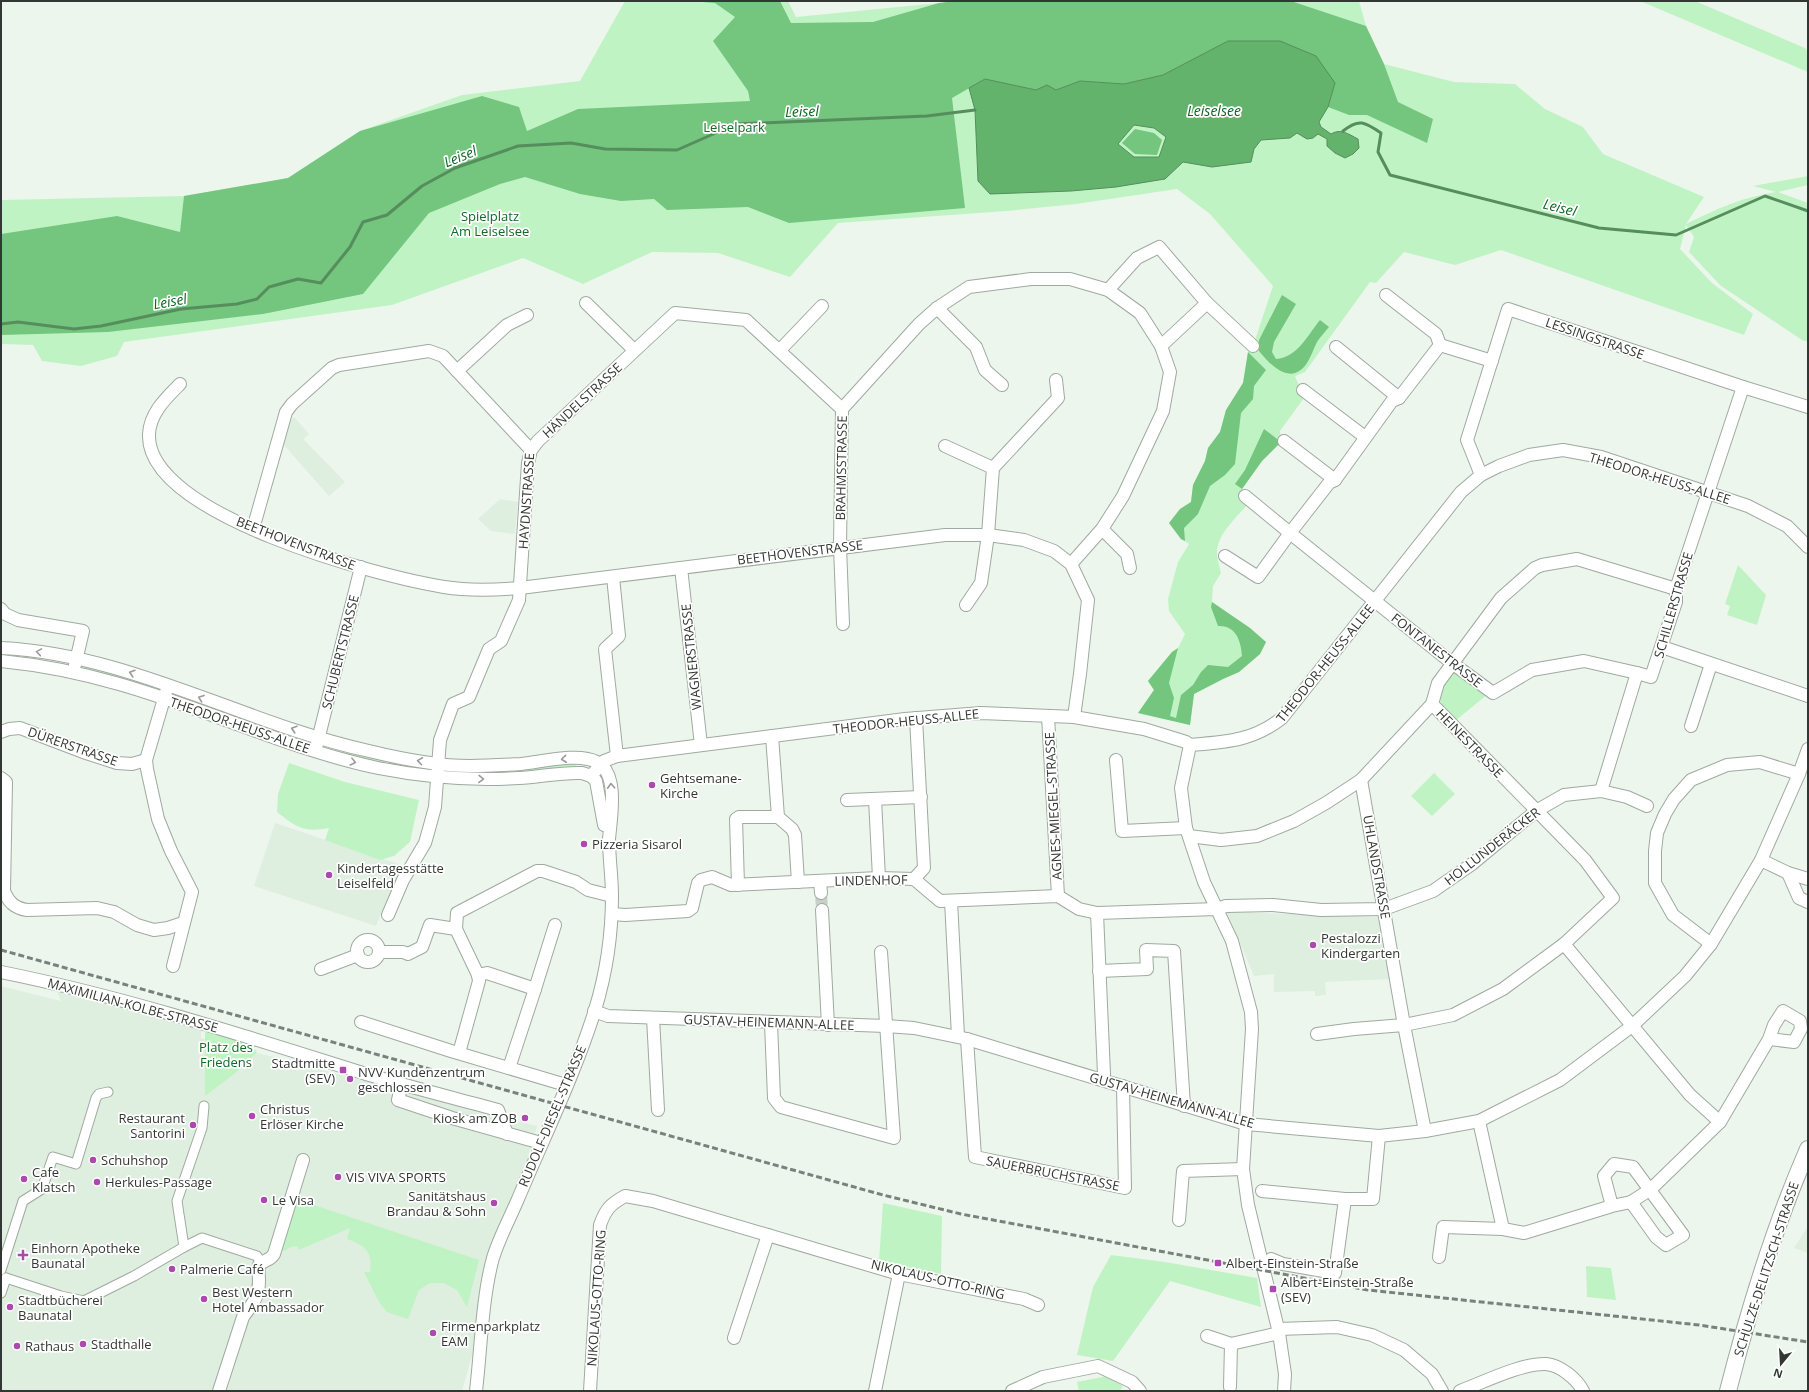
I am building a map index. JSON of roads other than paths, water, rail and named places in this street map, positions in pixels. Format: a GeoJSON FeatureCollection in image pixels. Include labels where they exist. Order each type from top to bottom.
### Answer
{"type":"FeatureCollection","features":[{"type":"Feature","properties":{"kind":"main road","name":"SCHULZE-DELITZSCH-STRASSE"},"geometry":{"type":"LineString","coordinates":[[1728,1391],[1743,1331],[1763,1270],[1794,1180],[1808,1149]]}},
{"type":"Feature","properties":{"kind":"street"},"geometry":{"type":"LineString","coordinates":[[1108,290],[1137,258],[1159,247],[1207,303],[1253,346]]}},
{"type":"Feature","properties":{"kind":"street","name":"BRAHMSSTRASSE"},"geometry":{"type":"LineString","coordinates":[[843,624],[840,547],[842,409],[920,324],[937,308],[970,287],[1032,279],[1070,279],[1108,290],[1140,313],[1162,346],[1170,372],[1163,411],[1123,496],[1102,529],[1070,564]]}},
{"type":"Feature","properties":{"kind":"street"},"geometry":{"type":"LineString","coordinates":[[1386,295],[1436,334],[1440,345]]}},
{"type":"Feature","properties":{"kind":"street"},"geometry":{"type":"LineString","coordinates":[[586,303],[634,350]]}},
{"type":"Feature","properties":{"kind":"street"},"geometry":{"type":"LineString","coordinates":[[1162,346],[1207,303]]}},
{"type":"Feature","properties":{"kind":"street"},"geometry":{"type":"LineString","coordinates":[[780,350],[822,306]]}},
{"type":"Feature","properties":{"kind":"street"},"geometry":{"type":"LineString","coordinates":[[937,308],[976,347],[985,370],[1002,385]]}},
{"type":"Feature","properties":{"kind":"street","name":"LESSINGSTRASSE"},"geometry":{"type":"LineString","coordinates":[[1481,475],[1467,440],[1508,309],[1743,387]]}},
{"type":"Feature","properties":{"kind":"street","name":"HÄNDELSTRASSE"},"geometry":{"type":"LineString","coordinates":[[531,450],[538,441],[634,350],[676,313],[746,320],[842,409]]}},
{"type":"Feature","properties":{"kind":"street"},"geometry":{"type":"LineString","coordinates":[[457,372],[507,325],[527,315]]}},
{"type":"Feature","properties":{"kind":"street"},"geometry":{"type":"LineString","coordinates":[[1440,345],[1492,361]]}},
{"type":"Feature","properties":{"kind":"street"},"geometry":{"type":"LineString","coordinates":[[1225,556],[1258,577],[1329,483],[1335,480],[1392,401],[1399,398],[1440,345]]}},
{"type":"Feature","properties":{"kind":"street"},"geometry":{"type":"LineString","coordinates":[[1336,347],[1399,398]]}},
{"type":"Feature","properties":{"kind":"street","name":"HAYDNSTRASSE"},"geometry":{"type":"LineString","coordinates":[[253,529],[286,412],[292,404],[332,368],[339,365],[429,351],[443,356],[531,450],[528,463],[520,588]]}},
{"type":"Feature","properties":{"kind":"street"},"geometry":{"type":"LineString","coordinates":[[966,605],[982,583],[988,535],[993,468],[1058,398],[1056,380]]}},
{"type":"Feature","properties":{"kind":"street","name":"BEETHOVENSTRASSE"},"geometry":{"type":"LineString","coordinates":[[180,384],[156,411],[150,424],[150,447],[156,462],[166,476],[190,496],[253,529],[332,559],[410,580],[445,587],[500,589],[520,588],[945,535],[988,535],[1024,540],[1054,551],[1070,564],[1088,600],[1074,717]]}},
{"type":"Feature","properties":{"kind":"street"},"geometry":{"type":"LineString","coordinates":[[1707,492],[1743,387],[1808,407]]}},
{"type":"Feature","properties":{"kind":"street"},"geometry":{"type":"LineString","coordinates":[[1303,390],[1365,437]]}},
{"type":"Feature","properties":{"kind":"street"},"geometry":{"type":"LineString","coordinates":[[1284,441],[1335,480]]}},
{"type":"Feature","properties":{"kind":"street"},"geometry":{"type":"LineString","coordinates":[[945,446],[993,468]]}},
{"type":"Feature","properties":{"kind":"street","name":"THEODOR-HEUSS-ALLEE"},"geometry":{"type":"LineString","coordinates":[[1,661],[73,672],[119,684],[164,698],[315,751],[378,768],[438,776],[494,779],[582,772],[591,776],[601,764],[610,758],[617,756],[916,718],[981,713],[1074,717],[1144,729],[1186,742],[1190,745],[1239,740],[1268,729],[1282,718],[1461,492],[1481,475],[1499,466],[1529,455],[1563,450],[1601,457],[1748,506],[1787,526],[1808,547]]}},
{"type":"Feature","properties":{"kind":"street","name":"SCHILLERSTRASSE"},"geometry":{"type":"LineString","coordinates":[[1637,673],[1651,677],[1676,602],[1676,589],[1707,492]]}},
{"type":"Feature","properties":{"kind":"street","name":"FONTANESTRASSE"},"geometry":{"type":"LineString","coordinates":[[1244,496],[1375,602],[1492,693],[1532,670],[1584,661],[1637,673]]}},
{"type":"Feature","properties":{"kind":"street"},"geometry":{"type":"LineString","coordinates":[[1102,529],[1127,554],[1130,568]]}},
{"type":"Feature","properties":{"kind":"street","name":"HEINESTRASSE"},"geometry":{"type":"LineString","coordinates":[[1404,1025],[1454,1015],[1503,989],[1564,944],[1613,898],[1585,860],[1432,704],[1438,683],[1502,598],[1535,568],[1542,565],[1577,559],[1676,589]]}},
{"type":"Feature","properties":{"kind":"street","name":"SCHUBERTSTRASSE"},"geometry":{"type":"LineString","coordinates":[[319,737],[361,567]]}},
{"type":"Feature","properties":{"kind":"street","name":"WAGNERSTRASSE"},"geometry":{"type":"LineString","coordinates":[[681,568],[701,745]]}},
{"type":"Feature","properties":{"kind":"street"},"geometry":{"type":"LineString","coordinates":[[613,577],[619,636],[605,649],[617,756]]}},
{"type":"Feature","properties":{"kind":"street"},"geometry":{"type":"LineString","coordinates":[[388,916],[403,880],[425,843],[435,807],[440,740],[453,704],[468,697],[489,649],[501,641],[518,600],[520,588]]}},
{"type":"Feature","properties":{"kind":"street"},"geometry":{"type":"LineString","coordinates":[[1,609],[5,614],[18,620],[83,631],[73,672]]}},
{"type":"Feature","properties":{"kind":"street"},"geometry":{"type":"LineString","coordinates":[[1662,647],[1808,696]]}},
{"type":"Feature","properties":{"kind":"street","name":"THEODOR-HEUSS-ALLEE"},"geometry":{"type":"LineString","coordinates":[[1,648],[33,651],[76,658],[119,669],[235,710],[319,737],[385,755],[438,764],[467,766],[493,766],[580,758],[589,759],[601,764]]}},
{"type":"Feature","properties":{"kind":"street"},"geometry":{"type":"LineString","coordinates":[[1691,726],[1711,664]]}},
{"type":"Feature","properties":{"kind":"street"},"geometry":{"type":"LineString","coordinates":[[1601,791],[1637,673]]}},
{"type":"Feature","properties":{"kind":"street","name":"THEODOR-HEUSS-ALLEE"},"geometry":{"type":"LineString","coordinates":[[164,698],[168,686]]}},
{"type":"Feature","properties":{"kind":"street"},"geometry":{"type":"LineString","coordinates":[[164,698],[146,760],[158,819],[171,851],[192,892],[173,966]]}},
{"type":"Feature","properties":{"kind":"street"},"geometry":{"type":"LineString","coordinates":[[1116,760],[1122,831],[1187,832],[1221,840],[1257,836],[1294,821],[1326,803],[1361,780],[1432,704]]}},
{"type":"Feature","properties":{"kind":"street","name":"AGNES-MIEGEL-STRASSE"},"geometry":{"type":"LineString","coordinates":[[1048,716],[1058,896]]}},
{"type":"Feature","properties":{"kind":"street"},"geometry":{"type":"LineString","coordinates":[[914,879],[924,868],[916,718]]}},
{"type":"Feature","properties":{"kind":"street","name":"DÜRERSTRASSE"},"geometry":{"type":"LineString","coordinates":[[1,732],[9,729],[20,728],[83,752],[118,763],[132,764],[146,760]]}},
{"type":"Feature","properties":{"kind":"street"},"geometry":{"type":"LineString","coordinates":[[772,736],[778,817]]}},
{"type":"Feature","properties":{"kind":"street","name":"THEODOR-HEUSS-ALLEE"},"geometry":{"type":"LineString","coordinates":[[315,751],[319,737]]}},
{"type":"Feature","properties":{"kind":"street"},"geometry":{"type":"LineString","coordinates":[[1190,745],[1181,788],[1187,832],[1204,882],[1232,941],[1251,1012],[1252,1029],[1243,1170],[1248,1205],[1278,1331],[1285,1374],[1284,1391]]}},
{"type":"Feature","properties":{"kind":"street"},"geometry":{"type":"LineString","coordinates":[[1808,749],[1799,774],[1761,860],[1788,873],[1808,878]]}},
{"type":"Feature","properties":{"kind":"street"},"geometry":{"type":"LineString","coordinates":[[1711,944],[1673,915],[1655,883],[1655,845],[1657,833],[1665,814],[1674,799],[1691,780],[1727,765],[1760,762],[1799,774]]}},
{"type":"Feature","properties":{"kind":"street","name":"RUDOLF-DIESEL-STRASSE"},"geometry":{"type":"LineString","coordinates":[[476,1391],[485,1305],[493,1257],[566,1085],[594,1011],[602,980],[612,914],[612,896],[610,839],[611,783],[607,771],[601,764]]}},
{"type":"Feature","properties":{"kind":"street","name":"RUDOLF-DIESEL-STRASSE"},"geometry":{"type":"LineString","coordinates":[[591,776],[598,785],[605,829],[610,839]]}},
{"type":"Feature","properties":{"kind":"street"},"geometry":{"type":"LineString","coordinates":[[1,778],[6,782],[4,891],[9,901],[18,908],[27,910],[97,908],[114,912],[137,925],[154,930],[168,928],[183,923]]}},
{"type":"Feature","properties":{"kind":"street","name":"UHLANDSTRASSE"},"geometry":{"type":"LineString","coordinates":[[1361,780],[1404,1025],[1425,1131]]}},
{"type":"Feature","properties":{"kind":"street","name":"HOLLUNDERÄCKER"},"geometry":{"type":"LineString","coordinates":[[1216,909],[1226,906],[1273,906],[1321,910],[1384,909],[1433,891],[1472,864],[1536,811],[1564,796],[1601,791],[1627,797],[1647,806]]}},
{"type":"Feature","properties":{"kind":"street"},"geometry":{"type":"LineString","coordinates":[[847,800],[921,797]]}},
{"type":"Feature","properties":{"kind":"street"},"geometry":{"type":"LineString","coordinates":[[875,799],[879,878]]}},
{"type":"Feature","properties":{"kind":"street"},"geometry":{"type":"LineString","coordinates":[[738,885],[736,819],[739,817],[778,817],[792,829],[795,835],[798,882]]}},
{"type":"Feature","properties":{"kind":"street","name":"GUSTAV-HEINEMANN-ALLEE"},"geometry":{"type":"LineString","coordinates":[[594,1011],[608,1016],[914,1028],[963,1037],[1246,1124],[1379,1136],[1425,1131],[1479,1121],[1560,1080],[1632,1026],[1684,976],[1711,944],[1761,860]]}},
{"type":"Feature","properties":{"kind":"street"},"geometry":{"type":"LineString","coordinates":[[459,1053],[478,988],[478,975],[457,931],[457,913],[537,871],[543,871],[576,882],[588,890],[612,896]]}},
{"type":"Feature","properties":{"kind":"street"},"geometry":{"type":"LineString","coordinates":[[1788,873],[1799,898],[1808,902]]}},
{"type":"Feature","properties":{"kind":"street","name":"LINDENHOF"},"geometry":{"type":"LineString","coordinates":[[612,914],[691,910],[698,883],[707,877],[716,878],[727,885],[879,878],[914,879],[940,901],[1058,896]]}},
{"type":"Feature","properties":{"kind":"street"},"geometry":{"type":"LineString","coordinates":[[820,880],[821,893]]}},
{"type":"Feature","properties":{"kind":"street"},"geometry":{"type":"LineString","coordinates":[[1058,896],[1079,909],[1097,913],[1216,909]]}},
{"type":"Feature","properties":{"kind":"street"},"geometry":{"type":"LineString","coordinates":[[951,901],[963,1037]]}},
{"type":"Feature","properties":{"kind":"street"},"geometry":{"type":"LineString","coordinates":[[822,910],[828,1025]]}},
{"type":"Feature","properties":{"kind":"street"},"geometry":{"type":"LineString","coordinates":[[1097,913],[1104,1074],[1102,1080]]}},
{"type":"Feature","properties":{"kind":"street"},"geometry":{"type":"LineString","coordinates":[[321,969],[358,955],[362,960],[369,962],[377,958],[379,952],[403,952],[408,954],[422,947],[430,925],[457,931]]}},
{"type":"Feature","properties":{"kind":"street"},"geometry":{"type":"LineString","coordinates":[[509,1068],[555,925]]}},
{"type":"Feature","properties":{"kind":"street"},"geometry":{"type":"LineString","coordinates":[[1564,944],[1690,1095],[1720,1122]]}},
{"type":"Feature","properties":{"kind":"street"},"geometry":{"type":"LineString","coordinates":[[1099,971],[1147,969],[1146,950],[1174,951],[1184,1106]]}},
{"type":"Feature","properties":{"kind":"street"},"geometry":{"type":"LineString","coordinates":[[771,1023],[774,1098],[781,1107],[894,1138],[881,952]]}},
{"type":"Feature","properties":{"kind":"street","name":"MAXIMILIAN-KOLBE-STRASSE"},"geometry":{"type":"LineString","coordinates":[[1,972],[77,989],[189,1019],[402,1084],[498,1110],[507,1134]]}},
{"type":"Feature","properties":{"kind":"street"},"geometry":{"type":"LineString","coordinates":[[478,975],[487,973],[535,989]]}},
{"type":"Feature","properties":{"kind":"street"},"geometry":{"type":"LineString","coordinates":[[653,1018],[658,1110]]}},
{"type":"Feature","properties":{"kind":"street"},"geometry":{"type":"LineString","coordinates":[[361,1022],[566,1085]]}},
{"type":"Feature","properties":{"kind":"street"},"geometry":{"type":"LineString","coordinates":[[1317,1034],[1404,1025]]}},
{"type":"Feature","properties":{"kind":"street","name":"SAUERBRUCHSTRASSE"},"geometry":{"type":"LineString","coordinates":[[963,1037],[975,1157],[1125,1188],[1123,1086]]}},
{"type":"Feature","properties":{"kind":"street"},"geometry":{"type":"LineString","coordinates":[[1439,1257],[1443,1227],[1503,1229],[1524,1233],[1612,1206],[1631,1202],[1651,1189],[1720,1122],[1769,1039]]}},
{"type":"Feature","properties":{"kind":"street"},"geometry":{"type":"LineString","coordinates":[[402,1084],[398,1100],[452,1118],[541,1143]]}},
{"type":"Feature","properties":{"kind":"street"},"geometry":{"type":"LineString","coordinates":[[1,1293],[3,1273],[23,1201],[42,1189],[53,1157],[76,1164],[96,1098],[99,1094],[108,1092]]}},
{"type":"Feature","properties":{"kind":"street"},"geometry":{"type":"LineString","coordinates":[[184,1247],[178,1201],[202,1128],[204,1106]]}},
{"type":"Feature","properties":{"kind":"street"},"geometry":{"type":"LineString","coordinates":[[1479,1121],[1503,1229]]}},
{"type":"Feature","properties":{"kind":"street"},"geometry":{"type":"LineString","coordinates":[[1262,1191],[1346,1199],[1373,1199],[1379,1136]]}},
{"type":"Feature","properties":{"kind":"street"},"geometry":{"type":"LineString","coordinates":[[219,1391],[243,1317],[251,1308],[256,1299],[258,1288],[258,1268],[274,1254],[303,1160]]}},
{"type":"Feature","properties":{"kind":"street"},"geometry":{"type":"LineString","coordinates":[[1612,1206],[1604,1176],[1614,1164],[1634,1167],[1683,1234],[1666,1246],[1656,1237],[1631,1202]]}},
{"type":"Feature","properties":{"kind":"street"},"geometry":{"type":"LineString","coordinates":[[1179,1220],[1183,1171],[1243,1170]]}},
{"type":"Feature","properties":{"kind":"street","name":"NIKOLAUS-OTTO-RING"},"geometry":{"type":"LineString","coordinates":[[590,1391],[600,1224],[604,1212],[613,1203],[626,1196],[653,1201],[899,1274],[1024,1299],[1038,1305]]}},
{"type":"Feature","properties":{"kind":"street"},"geometry":{"type":"LineString","coordinates":[[1271,1259],[1283,1264],[1335,1273],[1346,1199]]}},
{"type":"Feature","properties":{"kind":"street"},"geometry":{"type":"LineString","coordinates":[[734,1338],[768,1234]]}},
{"type":"Feature","properties":{"kind":"street"},"geometry":{"type":"LineString","coordinates":[[3,1273],[61,1296],[84,1301],[134,1276],[202,1238],[257,1256],[262,1263]]}},
{"type":"Feature","properties":{"kind":"street"},"geometry":{"type":"LineString","coordinates":[[875,1391],[899,1274]]}},
{"type":"Feature","properties":{"kind":"street"},"geometry":{"type":"LineString","coordinates":[[1207,1336],[1231,1344],[1278,1331],[1337,1327],[1372,1335],[1404,1350],[1432,1374],[1442,1391]]}},
{"type":"Feature","properties":{"kind":"street"},"geometry":{"type":"LineString","coordinates":[[1230,1387],[1231,1344]]}},
{"type":"Feature","properties":{"kind":"street"},"geometry":{"type":"LineString","coordinates":[[1460,1391],[1526,1366],[1547,1364],[1562,1370],[1572,1377],[1583,1391]]}},
{"type":"Feature","properties":{"kind":"street"},"geometry":{"type":"LineString","coordinates":[[1012,1391],[1043,1377],[1098,1366],[1132,1382],[1140,1391]]}},
{"type":"Feature","properties":{"kind":"water","name":"Leiselsee"},"geometry":{"type":"Polygon","coordinates":[[[1228,41],[1280,41],[1316,56],[1335,83],[1328,107],[1319,122],[1321,127],[1331,134],[1341,132],[1358,139],[1359,148],[1353,154],[1345,158],[1335,153],[1327,146],[1327,139],[1318,134],[1313,138],[1307,139],[1297,133],[1290,138],[1261,140],[1254,149],[1251,162],[1212,167],[1183,162],[1165,179],[1116,187],[1071,191],[990,194],[978,181],[975,110],[969,88],[985,79],[1036,90],[1047,85],[1056,90],[1080,81],[1124,84],[1163,75],[1228,41]],[[1134,125],[1118,144],[1134,157],[1159,157],[1166,137],[1154,128],[1134,125]]]}},
{"type":"Feature","properties":{"kind":"waterway","name":"Leisel"},"geometry":{"type":"LineString","coordinates":[[1,324],[18,322],[74,329],[101,326],[181,309],[237,304],[257,299],[269,287],[298,279],[321,283],[350,247],[363,222],[387,215],[422,186],[455,168],[518,146],[571,143],[605,149],[677,150],[736,124],[927,116],[975,110]]}},
{"type":"Feature","properties":{"kind":"waterway","name":"Leisel"},"geometry":{"type":"LineString","coordinates":[[1343,131],[1353,124],[1362,123],[1371,126],[1381,133],[1378,152],[1390,175],[1599,228],[1676,235],[1765,196],[1808,211]]}},
{"type":"Feature","properties":{"kind":"tunnel"},"geometry":{"type":"LineString","coordinates":[[821,893],[822,910]]}},
{"type":"Feature","properties":{"kind":"railway"},"geometry":{"type":"LineString","coordinates":[[1,950],[883,1195],[961,1214],[1368,1290],[1699,1325],[1808,1342]]}},
{"type":"Feature","properties":{"kind":"place","name":"Gehtsemane- Kirche"},"geometry":{"type":"Point","coordinates":[652,785]}},
{"type":"Feature","properties":{"kind":"place","name":"Pizzeria Sisarol"},"geometry":{"type":"Point","coordinates":[584,844]}},
{"type":"Feature","properties":{"kind":"place","name":"Kindertagesstätte Leiselfeld"},"geometry":{"type":"Point","coordinates":[329,875]}},
{"type":"Feature","properties":{"kind":"place","name":"Pestalozzi Kindergarten"},"geometry":{"type":"Point","coordinates":[1313,945]}},
{"type":"Feature","properties":{"kind":"place","name":"Stadtmitte (SEV)"},"geometry":{"type":"Point","coordinates":[343,1070]}},
{"type":"Feature","properties":{"kind":"place","name":"NVV Kundenzentrum geschlossen"},"geometry":{"type":"Point","coordinates":[350,1079]}},
{"type":"Feature","properties":{"kind":"place","name":"Christus Erlöser Kirche"},"geometry":{"type":"Point","coordinates":[252,1116]}},
{"type":"Feature","properties":{"kind":"place","name":"Kiosk am ZOB"},"geometry":{"type":"Point","coordinates":[525,1118]}},
{"type":"Feature","properties":{"kind":"place","name":"Restaurant Santorini"},"geometry":{"type":"Point","coordinates":[193,1125]}},
{"type":"Feature","properties":{"kind":"place","name":"Schuhshop"},"geometry":{"type":"Point","coordinates":[93,1160]}},
{"type":"Feature","properties":{"kind":"place","name":"VIS VIVA SPORTS"},"geometry":{"type":"Point","coordinates":[338,1177]}},
{"type":"Feature","properties":{"kind":"place","name":"Cafe Klatsch"},"geometry":{"type":"Point","coordinates":[24,1179]}},
{"type":"Feature","properties":{"kind":"place","name":"Herkules-Passage"},"geometry":{"type":"Point","coordinates":[97,1182]}},
{"type":"Feature","properties":{"kind":"place","name":"Le Visa"},"geometry":{"type":"Point","coordinates":[264,1200]}},
{"type":"Feature","properties":{"kind":"place","name":"Sanitätshaus Brandau & Sohn"},"geometry":{"type":"Point","coordinates":[494,1203]}},
{"type":"Feature","properties":{"kind":"place","name":"Einhorn Apotheke Baunatal"},"geometry":{"type":"Point","coordinates":[23,1255]}},
{"type":"Feature","properties":{"kind":"place","name":"Albert-Einstein-Straße"},"geometry":{"type":"Point","coordinates":[1218,1263]}},
{"type":"Feature","properties":{"kind":"place","name":"Palmerie Café"},"geometry":{"type":"Point","coordinates":[172,1269]}},
{"type":"Feature","properties":{"kind":"place","name":"Albert-Einstein-Straße (SEV)"},"geometry":{"type":"Point","coordinates":[1273,1289]}},
{"type":"Feature","properties":{"kind":"place","name":"Best Western Hotel Ambassador"},"geometry":{"type":"Point","coordinates":[204,1299]}},
{"type":"Feature","properties":{"kind":"place","name":"Stadtbücherei Baunatal"},"geometry":{"type":"Point","coordinates":[10,1307]}},
{"type":"Feature","properties":{"kind":"place","name":"Firmenparkplatz EAM"},"geometry":{"type":"Point","coordinates":[433,1333]}},
{"type":"Feature","properties":{"kind":"place","name":"Stadthalle"},"geometry":{"type":"Point","coordinates":[83,1344]}},
{"type":"Feature","properties":{"kind":"place","name":"Rathaus"},"geometry":{"type":"Point","coordinates":[17,1346]}},
{"type":"Feature","properties":{"kind":"park label","name":"Leiselpark"},"geometry":{"type":"Point","coordinates":[734,127]}},
{"type":"Feature","properties":{"kind":"park label","name":"Spielplatz Am Leiselsee"},"geometry":{"type":"Point","coordinates":[490,224]}},
{"type":"Feature","properties":{"kind":"park label","name":"Platz des Friedens"},"geometry":{"type":"Point","coordinates":[226,1054]}}]}
